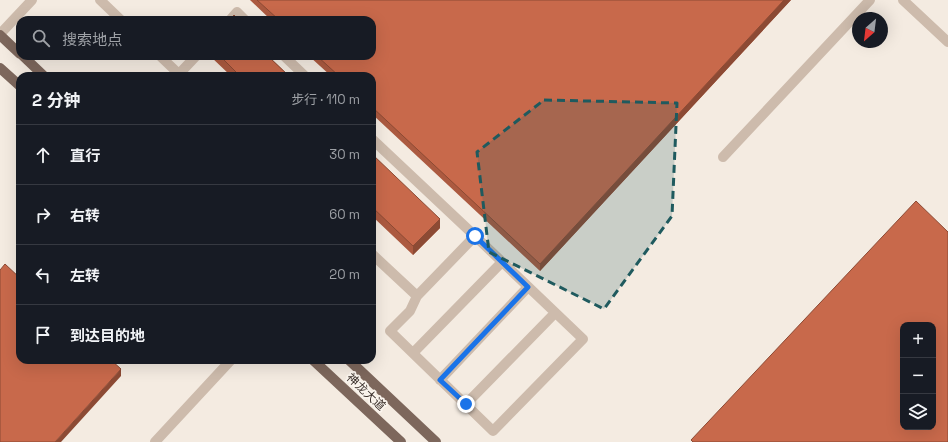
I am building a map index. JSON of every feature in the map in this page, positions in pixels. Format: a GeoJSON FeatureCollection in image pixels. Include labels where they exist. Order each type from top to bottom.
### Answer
{"type":"FeatureCollection","features":[{"type":"Feature","properties":{"kind":"main road"},"geometry":{"type":"LineString","coordinates":[[0,35],[16,50]]}},
{"type":"Feature","properties":{"kind":"main road"},"geometry":{"type":"LineString","coordinates":[[26,60],[40,72]]}},
{"type":"Feature","properties":{"kind":"main road"},"geometry":{"type":"LineString","coordinates":[[0,68],[16,82]]}},
{"type":"Feature","properties":{"kind":"main road","name":"神龙大道"},"geometry":{"type":"LineString","coordinates":[[318,364],[401,442]]}},
{"type":"Feature","properties":{"kind":"main road","name":"神龙大道"},"geometry":{"type":"LineString","coordinates":[[353,364],[436,442]]}},
{"type":"Feature","properties":{"kind":"street"},"geometry":{"type":"LineString","coordinates":[[17,16],[32,0]]}},
{"type":"Feature","properties":{"kind":"street"},"geometry":{"type":"LineString","coordinates":[[100,0],[117,16]]}},
{"type":"Feature","properties":{"kind":"street"},"geometry":{"type":"LineString","coordinates":[[724,157],[870,0]]}},
{"type":"Feature","properties":{"kind":"street"},"geometry":{"type":"LineString","coordinates":[[903,0],[948,42]]}},
{"type":"Feature","properties":{"kind":"street"},"geometry":{"type":"LineString","coordinates":[[234,16],[237,12],[241,16]]}},
{"type":"Feature","properties":{"kind":"street"},"geometry":{"type":"LineString","coordinates":[[0,35],[16,18]]}},
{"type":"Feature","properties":{"kind":"street"},"geometry":{"type":"LineString","coordinates":[[164,60],[177,72]]}},
{"type":"Feature","properties":{"kind":"street"},"geometry":{"type":"LineString","coordinates":[[183,72],[193,60]]}},
{"type":"Feature","properties":{"kind":"street"},"geometry":{"type":"LineString","coordinates":[[288,60],[301,72]]}},
{"type":"Feature","properties":{"kind":"street"},"geometry":{"type":"LineString","coordinates":[[376,143],[475,236],[583,339],[493,431],[390,331],[410,311],[417,296],[475,236]]}},
{"type":"Feature","properties":{"kind":"street"},"geometry":{"type":"LineString","coordinates":[[376,258],[417,296]]}},
{"type":"Feature","properties":{"kind":"street"},"geometry":{"type":"LineString","coordinates":[[413,353],[502,262]]}},
{"type":"Feature","properties":{"kind":"street"},"geometry":{"type":"LineString","coordinates":[[440,380],[528,287]]}},
{"type":"Feature","properties":{"kind":"street"},"geometry":{"type":"LineString","coordinates":[[466,404],[555,313]]}},
{"type":"Feature","properties":{"kind":"street"},"geometry":{"type":"LineString","coordinates":[[155,442],[227,364]]}},
{"type":"Feature","properties":{"kind":"highlighted area"},"geometry":{"type":"Polygon","coordinates":[[[544,100],[677,103],[672,216],[604,309],[489,252],[477,152],[544,100]]]}},
{"type":"Feature","properties":{"kind":"building"},"geometry":{"type":"Polygon","coordinates":[[[257,0],[784,0],[540,264],[376,111],[376,72],[335,72],[321,60],[376,60],[376,16],[275,16],[257,0]]]}},
{"type":"Feature","properties":{"kind":"building"},"geometry":{"type":"Polygon","coordinates":[[[224,60],[272,60],[285,72],[236,72],[224,60]]]}},
{"type":"Feature","properties":{"kind":"building"},"geometry":{"type":"Polygon","coordinates":[[[376,158],[440,219],[413,246],[376,211],[376,158]]]}},
{"type":"Feature","properties":{"kind":"building"},"geometry":{"type":"Polygon","coordinates":[[[916,201],[948,232],[948,442],[693,442],[691,440],[916,201]]]}},
{"type":"Feature","properties":{"kind":"building"},"geometry":{"type":"Polygon","coordinates":[[[5,264],[16,274],[16,364],[115,364],[121,369],[55,442],[0,442],[0,270],[5,264]]]}},
{"type":"Feature","properties":{"kind":"route"},"geometry":{"type":"LineString","coordinates":[[466,404],[440,380],[528,287],[475,236]]}}]}
